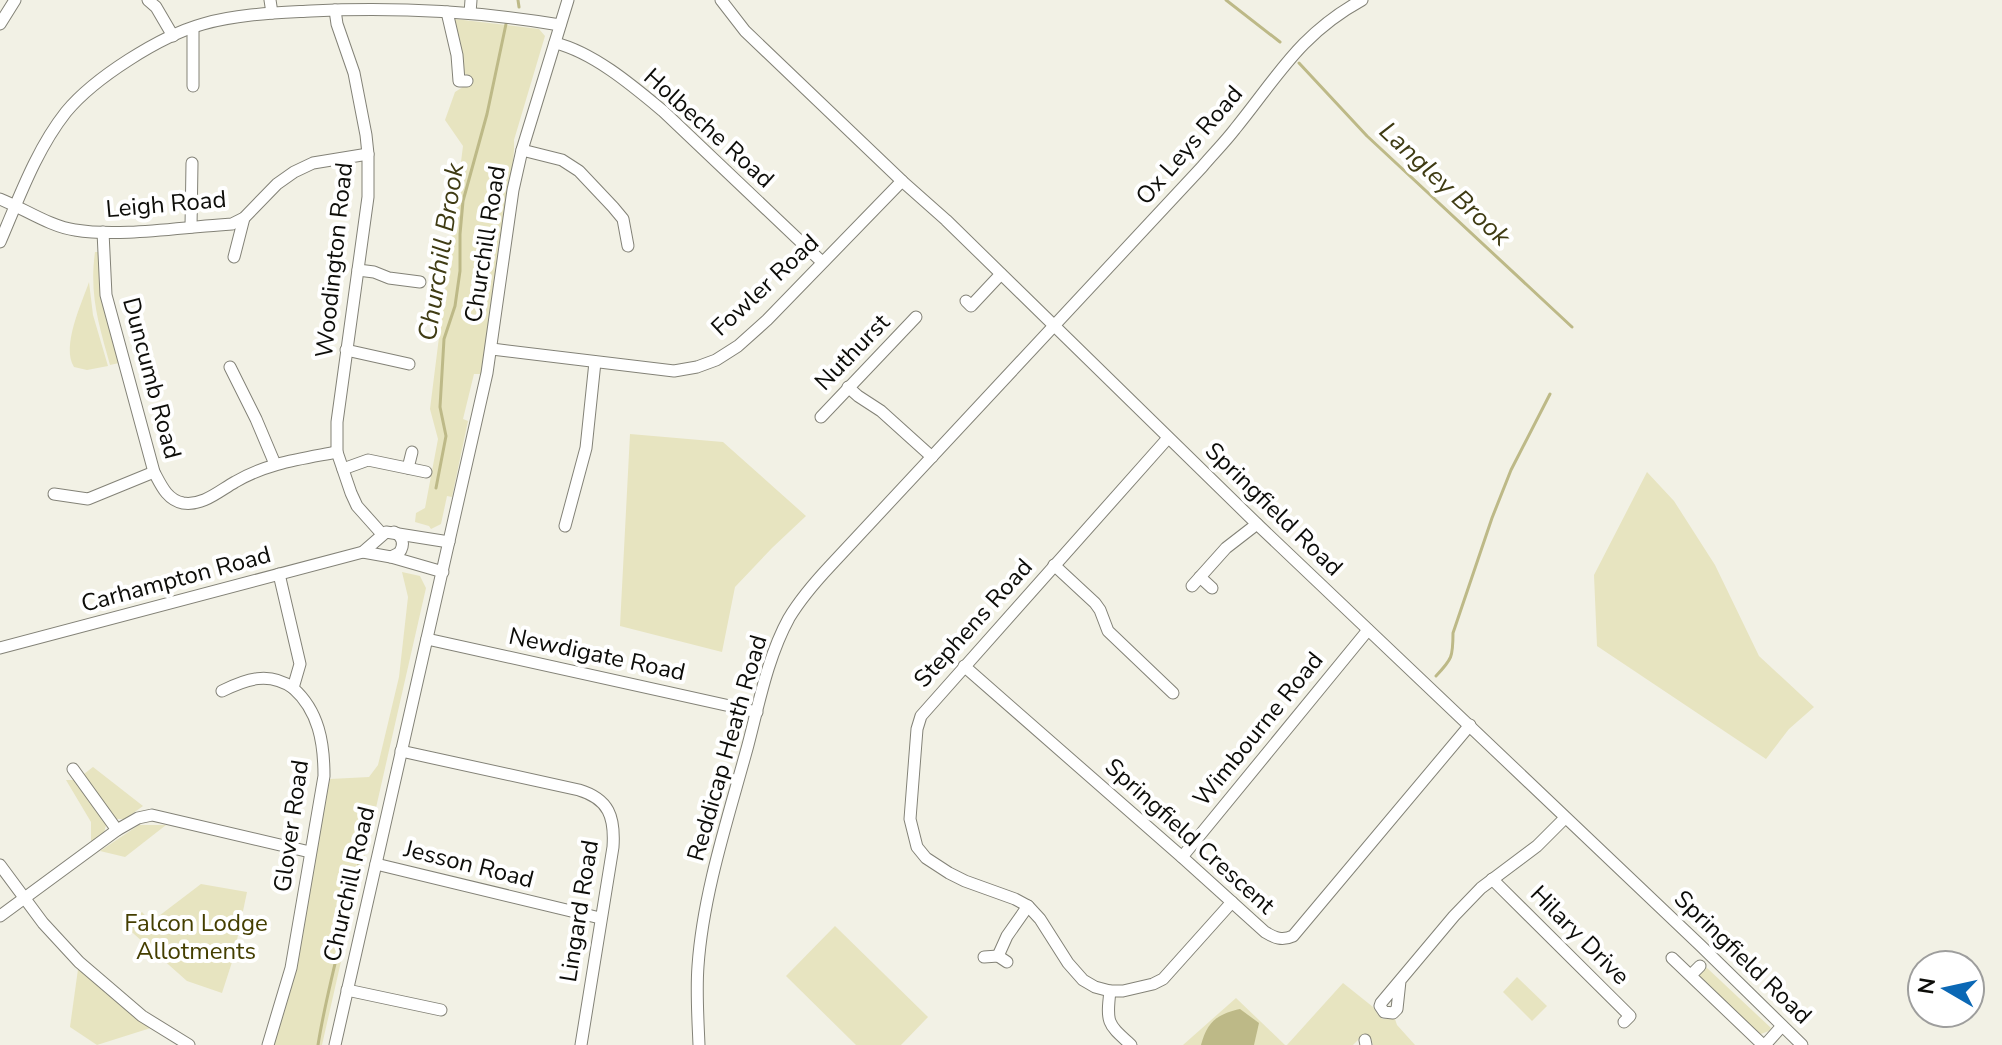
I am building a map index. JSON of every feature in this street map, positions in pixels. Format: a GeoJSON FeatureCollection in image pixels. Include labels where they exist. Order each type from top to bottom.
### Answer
{"type":"FeatureCollection","features":[{"type":"Feature","properties":{"kind":"street"},"geometry":{"type":"LineString","coordinates":[[0,24],[15,0]]}},
{"type":"Feature","properties":{"kind":"street"},"geometry":{"type":"LineString","coordinates":[[148,0],[156,7],[173,36]]}},
{"type":"Feature","properties":{"kind":"street"},"geometry":{"type":"LineString","coordinates":[[270,0],[272,13]]}},
{"type":"Feature","properties":{"kind":"street"},"geometry":{"type":"LineString","coordinates":[[470,13],[471,0]]}},
{"type":"Feature","properties":{"kind":"street","name":"Churchill Road"},"geometry":{"type":"LineString","coordinates":[[335,1045],[492,349],[513,190],[522,150],[568,0]]}},
{"type":"Feature","properties":{"kind":"street","name":"Springfield Road"},"geometry":{"type":"LineString","coordinates":[[721,0],[745,31],[1802,1045]]}},
{"type":"Feature","properties":{"kind":"street","name":"Ox Leys Road"},"geometry":{"type":"LineString","coordinates":[[1055,326],[1223,143],[1303,42],[1323,24],[1362,0]]}},
{"type":"Feature","properties":{"kind":"street"},"geometry":{"type":"LineString","coordinates":[[0,242],[35,160],[66,112],[105,76],[132,58],[193,28],[236,17],[272,13],[393,9],[470,13],[560,25]]}},
{"type":"Feature","properties":{"kind":"street","name":"Woodington Road"},"geometry":{"type":"LineString","coordinates":[[335,10],[354,73],[368,154],[368,197],[337,422],[337,452],[343,469]]}},
{"type":"Feature","properties":{"kind":"street"},"geometry":{"type":"LineString","coordinates":[[447,12],[457,55],[459,81],[467,81]]}},
{"type":"Feature","properties":{"kind":"street"},"geometry":{"type":"LineString","coordinates":[[193,28],[193,86]]}},
{"type":"Feature","properties":{"kind":"street","name":"Holbeche Road"},"geometry":{"type":"LineString","coordinates":[[555,43],[593,60],[640,92],[822,262]]}},
{"type":"Feature","properties":{"kind":"street"},"geometry":{"type":"LineString","coordinates":[[522,150],[562,160],[579,171],[623,219],[628,246]]}},
{"type":"Feature","properties":{"kind":"street","name":"Leigh Road"},"geometry":{"type":"LineString","coordinates":[[0,199],[70,229],[103,232],[232,224],[244,218],[277,184],[294,172],[313,163],[368,154]]}},
{"type":"Feature","properties":{"kind":"street"},"geometry":{"type":"LineString","coordinates":[[191,227],[192,163]]}},
{"type":"Feature","properties":{"kind":"street","name":"Fowler Road"},"geometry":{"type":"LineString","coordinates":[[492,349],[674,371],[716,360],[738,346],[767,320],[902,181]]}},
{"type":"Feature","properties":{"kind":"street"},"geometry":{"type":"LineString","coordinates":[[234,257],[244,218]]}},
{"type":"Feature","properties":{"kind":"street","name":"Duncumb Road"},"geometry":{"type":"LineString","coordinates":[[103,232],[106,295],[154,472],[164,491],[173,499],[193,503],[208,499],[235,482],[275,464],[337,452]]}},
{"type":"Feature","properties":{"kind":"street"},"geometry":{"type":"LineString","coordinates":[[358,270],[420,282]]}},
{"type":"Feature","properties":{"kind":"street"},"geometry":{"type":"LineString","coordinates":[[966,301],[971,306],[1001,274]]}},
{"type":"Feature","properties":{"kind":"street","name":"Nuthurst"},"geometry":{"type":"LineString","coordinates":[[821,417],[916,317]]}},
{"type":"Feature","properties":{"kind":"street","name":"Reddicap Heath Road"},"geometry":{"type":"LineString","coordinates":[[699,1045],[698,964],[706,913],[718,855],[782,633],[800,601],[831,565],[1055,326]]}},
{"type":"Feature","properties":{"kind":"street"},"geometry":{"type":"LineString","coordinates":[[392,360],[395,347]]}},
{"type":"Feature","properties":{"kind":"street"},"geometry":{"type":"LineString","coordinates":[[346,350],[409,364]]}},
{"type":"Feature","properties":{"kind":"street"},"geometry":{"type":"LineString","coordinates":[[565,526],[586,448],[595,362]]}},
{"type":"Feature","properties":{"kind":"street"},"geometry":{"type":"LineString","coordinates":[[230,367],[275,464]]}},
{"type":"Feature","properties":{"kind":"street"},"geometry":{"type":"LineString","coordinates":[[848,387],[881,411],[932,457]]}},
{"type":"Feature","properties":{"kind":"street","name":"Stephens Road"},"geometry":{"type":"LineString","coordinates":[[1028,906],[949,873],[926,858],[917,847],[910,819],[910,803],[917,729],[921,716],[964,666],[1168,438]]}},
{"type":"Feature","properties":{"kind":"street"},"geometry":{"type":"LineString","coordinates":[[408,468],[412,452]]}},
{"type":"Feature","properties":{"kind":"street"},"geometry":{"type":"LineString","coordinates":[[426,472],[368,460],[343,469],[357,506],[385,535],[449,542]]}},
{"type":"Feature","properties":{"kind":"street"},"geometry":{"type":"LineString","coordinates":[[54,494],[88,499],[154,472]]}},
{"type":"Feature","properties":{"kind":"street"},"geometry":{"type":"LineString","coordinates":[[1212,588],[1196,582],[1226,548],[1257,524]]}},
{"type":"Feature","properties":{"kind":"street"},"geometry":{"type":"LineString","coordinates":[[385,535],[400,536],[403,545],[399,553],[387,556],[378,549],[385,535]]}},
{"type":"Feature","properties":{"kind":"street","name":"Carhampton Road"},"geometry":{"type":"LineString","coordinates":[[0,648],[363,552],[385,535]]}},
{"type":"Feature","properties":{"kind":"street","name":"Carhampton Road"},"geometry":{"type":"LineString","coordinates":[[363,552],[443,572]]}},
{"type":"Feature","properties":{"kind":"street"},"geometry":{"type":"LineString","coordinates":[[1054,565],[1095,603],[1108,631],[1165,690]]}},
{"type":"Feature","properties":{"kind":"street"},"geometry":{"type":"LineString","coordinates":[[222,691],[260,677],[293,688],[300,664],[279,574]]}},
{"type":"Feature","properties":{"kind":"street","name":"Wimbourne Road"},"geometry":{"type":"LineString","coordinates":[[1182,857],[1368,630]]}},
{"type":"Feature","properties":{"kind":"street","name":"Newdigate Road"},"geometry":{"type":"LineString","coordinates":[[427,639],[757,712]]}},
{"type":"Feature","properties":{"kind":"street","name":"Springfield Crescent"},"geometry":{"type":"LineString","coordinates":[[964,666],[1265,932],[1287,939],[1293,936],[1470,725]]}},
{"type":"Feature","properties":{"kind":"street","name":"Glover Road"},"geometry":{"type":"LineString","coordinates":[[268,1045],[291,968],[324,776],[324,750],[320,733],[303,697],[293,688]]}},
{"type":"Feature","properties":{"kind":"street","name":"Lingard Road"},"geometry":{"type":"LineString","coordinates":[[401,751],[579,790],[600,800],[609,811],[614,835],[581,1045]]}},
{"type":"Feature","properties":{"kind":"street"},"geometry":{"type":"LineString","coordinates":[[73,769],[117,830]]}},
{"type":"Feature","properties":{"kind":"street"},"geometry":{"type":"LineString","coordinates":[[0,916],[117,830],[138,818],[152,815],[310,852]]}},
{"type":"Feature","properties":{"kind":"street"},"geometry":{"type":"LineString","coordinates":[[1400,981],[1454,916],[1492,879],[1537,846],[1565,818]]}},
{"type":"Feature","properties":{"kind":"street","name":"Jesson Road"},"geometry":{"type":"LineString","coordinates":[[376,864],[600,918]]}},
{"type":"Feature","properties":{"kind":"street"},"geometry":{"type":"LineString","coordinates":[[0,865],[43,923],[79,962],[142,1016],[189,1045]]}},
{"type":"Feature","properties":{"kind":"street","name":"Hilary Drive"},"geometry":{"type":"LineString","coordinates":[[1492,879],[1630,1016],[1624,1022]]}},
{"type":"Feature","properties":{"kind":"street"},"geometry":{"type":"LineString","coordinates":[[984,957],[1002,959],[1007,936],[1028,906],[1083,980],[1110,991],[1134,989],[1163,979],[1232,902]]}},
{"type":"Feature","properties":{"kind":"street","name":"Springfield Road"},"geometry":{"type":"LineString","coordinates":[[1672,958],[1695,971],[1764,1045]]}},
{"type":"Feature","properties":{"kind":"street"},"geometry":{"type":"LineString","coordinates":[[347,990],[441,1010]]}},
{"type":"Feature","properties":{"kind":"street"},"geometry":{"type":"LineString","coordinates":[[1110,991],[1108,1019],[1112,1028],[1131,1045]]}},
{"type":"Feature","properties":{"kind":"street"},"geometry":{"type":"LineString","coordinates":[[1764,1045],[1782,1026]]}},
{"type":"Feature","properties":{"kind":"green space"},"geometry":{"type":"Polygon","coordinates":[[[455,19],[539,29],[545,36],[514,140],[481,374],[474,374],[463,419],[468,421],[452,497],[447,496],[441,524],[431,529],[415,522],[416,513],[425,508],[438,439],[430,409],[463,146],[445,120],[455,92],[469,83],[470,76],[461,72],[452,23],[455,19]]]}},
{"type":"Feature","properties":{"kind":"green space"},"geometry":{"type":"Polygon","coordinates":[[[95,252],[99,252],[100,285],[119,363],[110,365],[94,296],[95,252]]]}},
{"type":"Feature","properties":{"kind":"green space"},"geometry":{"type":"Polygon","coordinates":[[[89,282],[93,315],[108,366],[87,370],[74,367],[70,348],[74,324],[89,282]]]}},
{"type":"Feature","properties":{"kind":"green space"},"geometry":{"type":"Polygon","coordinates":[[[630,434],[723,442],[806,516],[735,587],[722,652],[620,626],[630,434]]]}},
{"type":"Feature","properties":{"kind":"green space"},"geometry":{"type":"Polygon","coordinates":[[[1647,472],[1674,501],[1715,565],[1759,656],[1814,707],[1789,729],[1766,759],[1597,646],[1594,575],[1647,472]]]}},
{"type":"Feature","properties":{"kind":"green space"},"geometry":{"type":"Polygon","coordinates":[[[402,572],[420,576],[426,588],[322,1045],[272,1045],[292,973],[330,779],[369,777],[378,765],[399,677],[408,597],[402,572]]]}},
{"type":"Feature","properties":{"kind":"green space"},"geometry":{"type":"Polygon","coordinates":[[[93,767],[143,806],[125,819],[116,819],[84,774],[93,767]]]}},
{"type":"Feature","properties":{"kind":"green space"},"geometry":{"type":"Polygon","coordinates":[[[66,780],[74,780],[106,825],[104,833],[91,842],[91,822],[66,780]]]}},
{"type":"Feature","properties":{"kind":"green space"},"geometry":{"type":"Polygon","coordinates":[[[139,825],[166,825],[125,857],[100,851],[139,825]]]}},
{"type":"Feature","properties":{"kind":"green space","name":"Falcon Lodge Allotments"},"geometry":{"type":"Polygon","coordinates":[[[201,884],[247,892],[233,959],[222,993],[187,981],[125,926],[142,912],[151,922],[201,884]]]}},
{"type":"Feature","properties":{"kind":"green space"},"geometry":{"type":"Polygon","coordinates":[[[835,926],[928,1017],[901,1045],[856,1045],[786,976],[835,926]]]}},
{"type":"Feature","properties":{"kind":"green space"},"geometry":{"type":"Polygon","coordinates":[[[79,962],[157,1026],[97,1045],[70,1027],[79,962]]]}},
{"type":"Feature","properties":{"kind":"green space"},"geometry":{"type":"Polygon","coordinates":[[[1706,967],[1771,1028],[1769,1031],[1758,1035],[1700,978],[1706,967]]]}},
{"type":"Feature","properties":{"kind":"green space"},"geometry":{"type":"Polygon","coordinates":[[[1517,977],[1547,1006],[1532,1021],[1503,992],[1517,977]]]}},
{"type":"Feature","properties":{"kind":"green space"},"geometry":{"type":"Polygon","coordinates":[[[1343,983],[1383,1019],[1395,1019],[1415,1045],[1373,1045],[1371,1038],[1361,1037],[1353,1045],[1287,1045],[1343,983]]]}},
{"type":"Feature","properties":{"kind":"green space"},"geometry":{"type":"Polygon","coordinates":[[[1236,998],[1285,1045],[1183,1045],[1236,998]]]}},
{"type":"Feature","properties":{"kind":"shaded area"},"geometry":{"type":"Polygon","coordinates":[[[1240,1009],[1259,1023],[1254,1045],[1201,1045],[1206,1030],[1214,1020],[1240,1009]]]}},
{"type":"Feature","properties":{"kind":"waterway","name":"Churchill Brook"},"geometry":{"type":"LineString","coordinates":[[518,0],[519,7]]}},
{"type":"Feature","properties":{"kind":"waterway","name":"Langley Brook"},"geometry":{"type":"LineString","coordinates":[[1226,0],[1280,42]]}},
{"type":"Feature","properties":{"kind":"waterway","name":"Churchill Brook"},"geometry":{"type":"LineString","coordinates":[[436,488],[446,436],[440,407],[444,339],[455,306],[460,271],[463,201],[487,114],[506,24]]}},
{"type":"Feature","properties":{"kind":"waterway","name":"Langley Brook"},"geometry":{"type":"LineString","coordinates":[[1299,63],[1367,136],[1572,327]]}},
{"type":"Feature","properties":{"kind":"waterway"},"geometry":{"type":"LineString","coordinates":[[1436,676],[1450,657],[1453,633],[1511,470],[1550,394]]}},
{"type":"Feature","properties":{"kind":"waterway","name":"Churchill Brook"},"geometry":{"type":"LineString","coordinates":[[318,1045],[360,859]]}}]}
